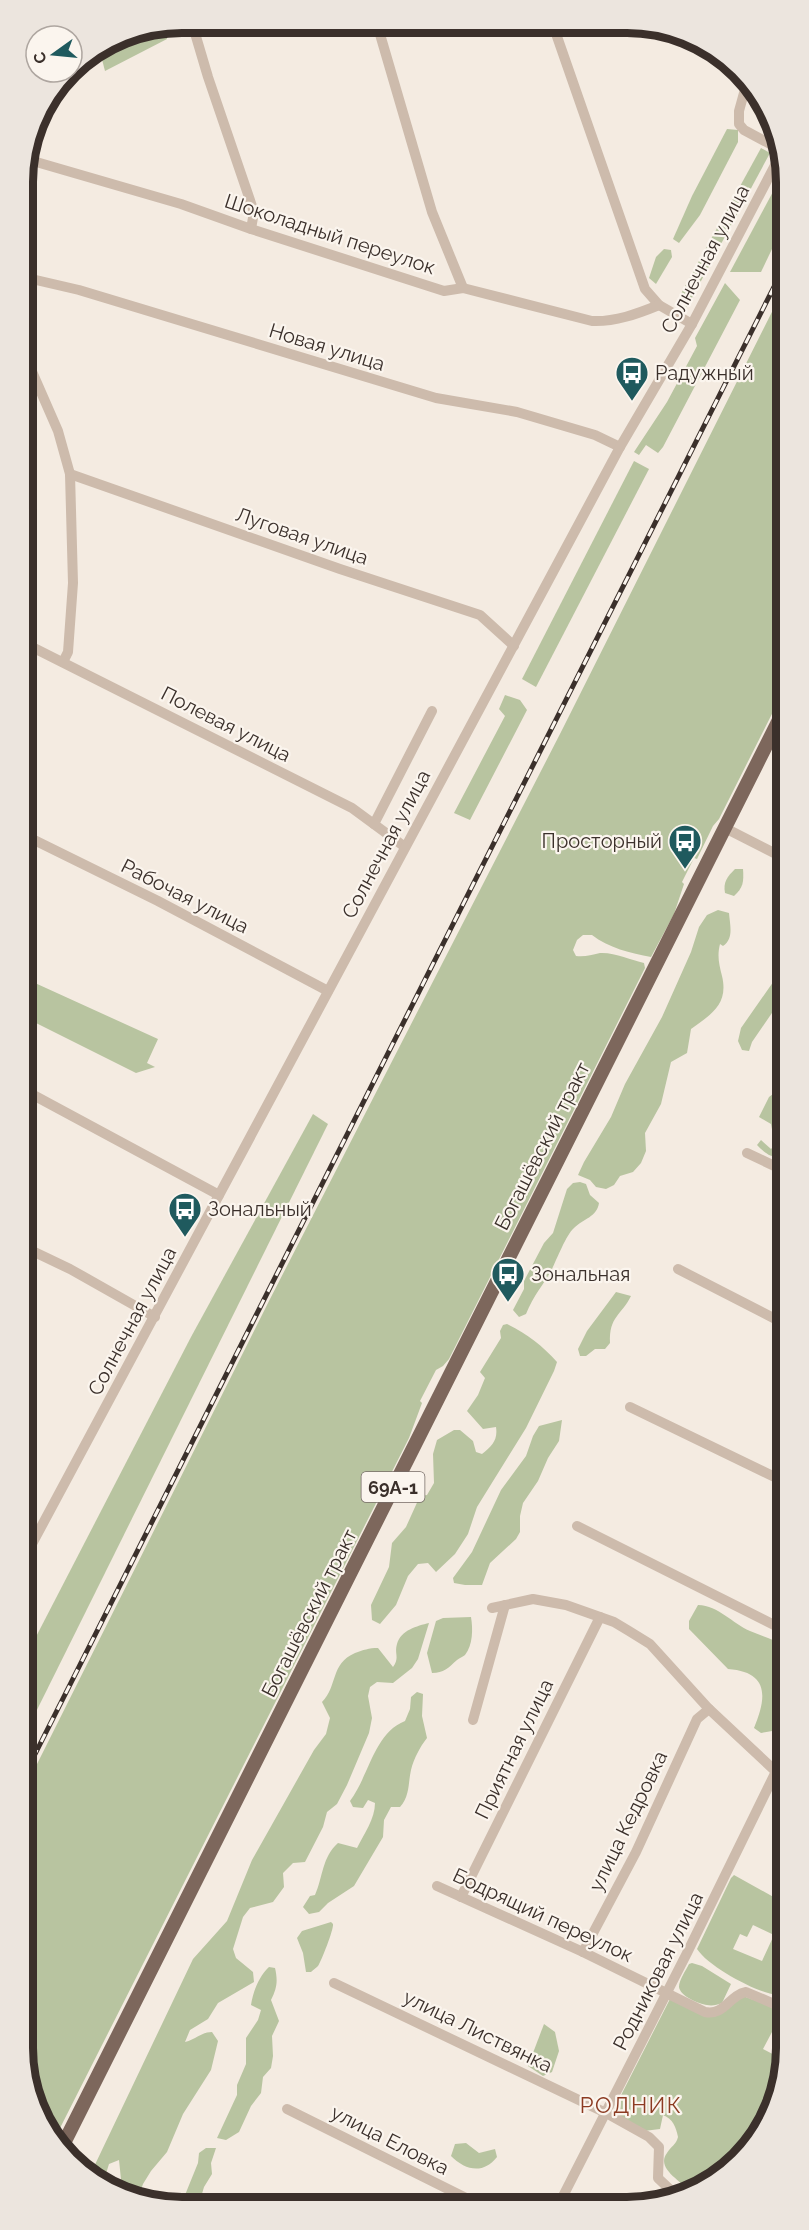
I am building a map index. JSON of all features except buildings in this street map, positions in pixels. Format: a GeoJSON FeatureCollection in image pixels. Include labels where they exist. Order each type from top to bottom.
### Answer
{"type":"FeatureCollection","features":[{"type":"Feature","properties":{"kind":"main road","name":"Богашёвский тракт"},"geometry":{"type":"LineString","coordinates":[[66,2141],[776,726]]}},
{"type":"Feature","properties":{"kind":"street"},"geometry":{"type":"LineString","coordinates":[[195,33],[254,212],[251,229]]}},
{"type":"Feature","properties":{"kind":"street"},"geometry":{"type":"LineString","coordinates":[[380,33],[432,212],[464,288]]}},
{"type":"Feature","properties":{"kind":"street"},"geometry":{"type":"LineString","coordinates":[[556,33],[645,289],[659,305],[692,324]]}},
{"type":"Feature","properties":{"kind":"street"},"geometry":{"type":"LineString","coordinates":[[745,91],[739,111],[739,124],[744,130],[771,144]]}},
{"type":"Feature","properties":{"kind":"street","name":"Шоколадный переулок"},"geometry":{"type":"LineString","coordinates":[[34,161],[181,204],[444,291],[464,288],[592,321],[607,321],[659,305]]}},
{"type":"Feature","properties":{"kind":"street","name":"Солнечная улица"},"geometry":{"type":"LineString","coordinates":[[33,1542],[620,447],[692,324],[775,166]]}},
{"type":"Feature","properties":{"kind":"street","name":"Новая улица"},"geometry":{"type":"LineString","coordinates":[[33,279],[78,290],[436,398],[528,415],[595,435],[620,447]]}},
{"type":"Feature","properties":{"kind":"street"},"geometry":{"type":"LineString","coordinates":[[33,374],[58,431],[70,474],[72,583],[69,652],[63,662]]}},
{"type":"Feature","properties":{"kind":"street","name":"Луговая улица"},"geometry":{"type":"LineString","coordinates":[[70,474],[340,569],[480,615],[514,646]]}},
{"type":"Feature","properties":{"kind":"street","name":"Полевая улица"},"geometry":{"type":"LineString","coordinates":[[33,647],[352,808],[405,847]]}},
{"type":"Feature","properties":{"kind":"street"},"geometry":{"type":"LineString","coordinates":[[374,824],[432,711]]}},
{"type":"Feature","properties":{"kind":"street"},"geometry":{"type":"LineString","coordinates":[[725,828],[776,854]]}},
{"type":"Feature","properties":{"kind":"street","name":"Рабочая улица"},"geometry":{"type":"LineString","coordinates":[[33,840],[158,902],[328,991]]}},
{"type":"Feature","properties":{"kind":"street"},"geometry":{"type":"LineString","coordinates":[[33,1095],[219,1195]]}},
{"type":"Feature","properties":{"kind":"street"},"geometry":{"type":"LineString","coordinates":[[747,1153],[776,1167]]}},
{"type":"Feature","properties":{"kind":"street"},"geometry":{"type":"LineString","coordinates":[[33,1251],[70,1269],[155,1317]]}},
{"type":"Feature","properties":{"kind":"street"},"geometry":{"type":"LineString","coordinates":[[678,1269],[776,1319]]}},
{"type":"Feature","properties":{"kind":"street"},"geometry":{"type":"LineString","coordinates":[[630,1407],[776,1478]]}},
{"type":"Feature","properties":{"kind":"street"},"geometry":{"type":"LineString","coordinates":[[577,1526],[776,1626]]}},
{"type":"Feature","properties":{"kind":"street"},"geometry":{"type":"LineString","coordinates":[[492,1608],[533,1599],[566,1605],[614,1622],[650,1644],[709,1709],[776,1771]]}},
{"type":"Feature","properties":{"kind":"street"},"geometry":{"type":"LineString","coordinates":[[473,1720],[505,1605]]}},
{"type":"Feature","properties":{"kind":"street","name":"Приятная улица"},"geometry":{"type":"LineString","coordinates":[[461,1897],[600,1617]]}},
{"type":"Feature","properties":{"kind":"street","name":"улица Кедровка"},"geometry":{"type":"LineString","coordinates":[[583,1952],[636,1852],[698,1719],[709,1709]]}},
{"type":"Feature","properties":{"kind":"street","name":"Родниковая улица"},"geometry":{"type":"LineString","coordinates":[[563,2197],[776,1771]]}},
{"type":"Feature","properties":{"kind":"street","name":"Бодрящий переулок"},"geometry":{"type":"LineString","coordinates":[[437,1886],[711,2013],[722,2010],[740,1993],[746,1992],[776,2005]]}},
{"type":"Feature","properties":{"kind":"street","name":"улица Листвянка"},"geometry":{"type":"LineString","coordinates":[[334,1983],[606,2113],[654,2142],[659,2147],[660,2154],[658,2178],[671,2190]]}},
{"type":"Feature","properties":{"kind":"street","name":"улица Еловка"},"geometry":{"type":"LineString","coordinates":[[287,2109],[464,2197]]}},
{"type":"Feature","properties":{"kind":"green space"},"geometry":{"type":"Polygon","coordinates":[[[167,34],[167,39],[105,71],[101,57],[107,53],[134,41],[167,34]]]}},
{"type":"Feature","properties":{"kind":"green space"},"geometry":{"type":"Polygon","coordinates":[[[727,129],[738,130],[738,142],[700,215],[679,243],[673,239],[692,196],[727,129]]]}},
{"type":"Feature","properties":{"kind":"green space"},"geometry":{"type":"Polygon","coordinates":[[[761,148],[770,153],[687,307],[677,301],[761,148]]]}},
{"type":"Feature","properties":{"kind":"green space"},"geometry":{"type":"Polygon","coordinates":[[[776,186],[776,241],[761,272],[730,272],[776,186]]]}},
{"type":"Feature","properties":{"kind":"green space"},"geometry":{"type":"Polygon","coordinates":[[[664,249],[671,250],[672,257],[656,284],[649,278],[656,257],[664,249]]]}},
{"type":"Feature","properties":{"kind":"green space"},"geometry":{"type":"Polygon","coordinates":[[[725,283],[740,300],[663,447],[658,453],[646,445],[639,455],[634,452],[667,402],[697,346],[695,338],[725,283]]]}},
{"type":"Feature","properties":{"kind":"green space"},"geometry":{"type":"Polygon","coordinates":[[[776,304],[776,706],[719,819],[713,826],[697,859],[694,858],[682,882],[684,884],[674,914],[651,957],[612,947],[592,935],[583,935],[577,940],[573,950],[576,956],[611,954],[644,963],[645,968],[449,1359],[436,1370],[420,1401],[422,1403],[409,1438],[58,2131],[41,2096],[33,2058],[33,1772],[269,1301],[561,732],[776,304]]]}},
{"type":"Feature","properties":{"kind":"green space"},"geometry":{"type":"Polygon","coordinates":[[[634,461],[649,469],[536,687],[522,679],[634,461]]]}},
{"type":"Feature","properties":{"kind":"green space"},"geometry":{"type":"Polygon","coordinates":[[[505,695],[520,700],[527,710],[470,820],[454,813],[505,716],[499,709],[505,695]]]}},
{"type":"Feature","properties":{"kind":"green space"},"geometry":{"type":"Polygon","coordinates":[[[735,869],[743,869],[743,878],[741,887],[734,896],[725,893],[725,883],[735,869]]]}},
{"type":"Feature","properties":{"kind":"green space"},"geometry":{"type":"Polygon","coordinates":[[[718,910],[729,913],[730,927],[729,940],[723,946],[720,944],[719,948],[723,986],[720,1002],[711,1014],[691,1029],[687,1053],[671,1062],[661,1104],[645,1133],[646,1151],[641,1163],[633,1172],[620,1176],[614,1185],[606,1189],[596,1187],[590,1180],[578,1175],[611,1117],[625,1084],[662,1017],[691,952],[699,927],[707,915],[718,910]]]}},
{"type":"Feature","properties":{"kind":"green space"},"geometry":{"type":"Polygon","coordinates":[[[776,978],[776,1007],[752,1042],[749,1051],[742,1050],[738,1041],[741,1028],[776,978]]]}},
{"type":"Feature","properties":{"kind":"green space"},"geometry":{"type":"Polygon","coordinates":[[[33,982],[158,1039],[147,1063],[155,1067],[136,1073],[33,1022],[33,982]]]}},
{"type":"Feature","properties":{"kind":"green space"},"geometry":{"type":"Polygon","coordinates":[[[776,1092],[776,1157],[766,1153],[757,1145],[761,1140],[771,1149],[775,1145],[771,1124],[759,1117],[769,1097],[776,1092]]]}},
{"type":"Feature","properties":{"kind":"green space"},"geometry":{"type":"Polygon","coordinates":[[[313,1114],[328,1124],[33,1718],[33,1643],[191,1337],[313,1114]]]}},
{"type":"Feature","properties":{"kind":"green space"},"geometry":{"type":"Polygon","coordinates":[[[573,1183],[586,1184],[590,1195],[599,1203],[598,1208],[593,1215],[571,1231],[526,1314],[519,1317],[513,1310],[524,1289],[524,1281],[544,1243],[553,1233],[567,1189],[573,1183]]]}},
{"type":"Feature","properties":{"kind":"green space"},"geometry":{"type":"Polygon","coordinates":[[[616,1292],[631,1296],[611,1327],[610,1343],[605,1349],[595,1349],[586,1356],[580,1356],[578,1349],[587,1331],[616,1292]]]}},
{"type":"Feature","properties":{"kind":"green space"},"geometry":{"type":"Polygon","coordinates":[[[507,1324],[552,1356],[557,1362],[554,1371],[526,1428],[477,1507],[468,1534],[455,1554],[436,1572],[428,1563],[418,1564],[408,1576],[396,1605],[380,1624],[372,1620],[371,1605],[389,1567],[392,1543],[406,1527],[420,1496],[427,1495],[434,1483],[433,1454],[437,1440],[454,1430],[460,1430],[473,1441],[476,1452],[482,1454],[495,1439],[496,1427],[483,1429],[467,1411],[478,1395],[485,1378],[480,1372],[501,1338],[500,1331],[503,1325],[507,1324]]]}},
{"type":"Feature","properties":{"kind":"green space"},"geometry":{"type":"Polygon","coordinates":[[[562,1420],[559,1441],[548,1458],[538,1481],[523,1503],[520,1532],[516,1539],[490,1563],[482,1585],[454,1583],[453,1578],[472,1552],[501,1490],[526,1456],[539,1426],[562,1420]]]}},
{"type":"Feature","properties":{"kind":"green space"},"geometry":{"type":"Polygon","coordinates":[[[698,1605],[706,1606],[743,1628],[776,1642],[776,1730],[761,1733],[754,1728],[762,1696],[758,1681],[741,1671],[728,1669],[689,1629],[689,1621],[698,1605]]]}},
{"type":"Feature","properties":{"kind":"green space"},"geometry":{"type":"Polygon","coordinates":[[[471,1617],[472,1637],[465,1655],[446,1670],[432,1673],[427,1653],[436,1621],[443,1618],[471,1617]]]}},
{"type":"Feature","properties":{"kind":"green space"},"geometry":{"type":"Polygon","coordinates":[[[429,1623],[418,1659],[412,1668],[393,1683],[377,1682],[370,1687],[368,1696],[372,1718],[369,1733],[347,1785],[337,1804],[327,1812],[323,1827],[305,1862],[293,1863],[283,1873],[284,1887],[273,1902],[250,1908],[243,1917],[233,1949],[236,1958],[253,1972],[254,1982],[218,2003],[208,2019],[190,2030],[185,2042],[212,2032],[218,2041],[211,2070],[183,2114],[167,2152],[151,2171],[141,2191],[121,2184],[119,2160],[109,2164],[105,2176],[93,2168],[193,1959],[227,1921],[252,1860],[314,1750],[326,1734],[330,1718],[322,1702],[327,1696],[338,1669],[347,1658],[355,1653],[375,1648],[378,1648],[393,1667],[399,1639],[410,1629],[429,1623]]]}},
{"type":"Feature","properties":{"kind":"green space"},"geometry":{"type":"Polygon","coordinates":[[[417,1692],[423,1694],[422,1716],[427,1738],[414,1761],[406,1798],[400,1807],[391,1807],[384,1820],[383,1837],[354,1886],[328,1903],[319,1912],[309,1914],[303,1907],[310,1896],[315,1895],[326,1861],[333,1849],[338,1843],[357,1848],[369,1826],[375,1803],[368,1800],[363,1808],[353,1807],[350,1801],[379,1745],[386,1735],[405,1721],[410,1709],[411,1697],[417,1692]]]}},
{"type":"Feature","properties":{"kind":"green space"},"geometry":{"type":"Polygon","coordinates":[[[734,1875],[776,1898],[776,1991],[772,1994],[753,1988],[731,1976],[711,1963],[697,1949],[734,1875]],[[753,1925],[747,1937],[740,1934],[733,1949],[762,1961],[774,1935],[753,1925]]]}},
{"type":"Feature","properties":{"kind":"green space"},"geometry":{"type":"Polygon","coordinates":[[[331,1922],[332,1932],[320,1963],[311,1972],[306,1972],[303,1953],[297,1938],[302,1931],[331,1922]]]}},
{"type":"Feature","properties":{"kind":"green space"},"geometry":{"type":"Polygon","coordinates":[[[689,1964],[702,1966],[731,1984],[722,2003],[704,2004],[690,1999],[680,1990],[681,1978],[689,1964]]]}},
{"type":"Feature","properties":{"kind":"green space"},"geometry":{"type":"Polygon","coordinates":[[[269,1967],[275,1968],[276,1973],[275,1992],[271,2000],[279,2021],[272,2036],[271,2068],[263,2077],[261,2093],[251,2106],[239,2132],[226,2140],[217,2138],[237,2095],[237,2085],[246,2064],[246,2038],[258,2020],[261,2010],[251,2005],[253,1995],[259,1980],[269,1967]]]}},
{"type":"Feature","properties":{"kind":"green space"},"geometry":{"type":"Polygon","coordinates":[[[743,1996],[776,2008],[776,2024],[763,2049],[776,2056],[776,2058],[765,2105],[745,2139],[718,2166],[684,2186],[667,2170],[664,2159],[678,2137],[672,2121],[663,2115],[660,2129],[644,2131],[614,2115],[613,2111],[670,1999],[706,2016],[743,1996]]]}},
{"type":"Feature","properties":{"kind":"green space"},"geometry":{"type":"Polygon","coordinates":[[[544,2024],[555,2032],[559,2051],[552,2072],[543,2076],[528,2066],[544,2024]]]}},
{"type":"Feature","properties":{"kind":"green space"},"geometry":{"type":"Polygon","coordinates":[[[466,2143],[479,2153],[495,2149],[497,2157],[492,2163],[480,2168],[462,2165],[451,2156],[455,2144],[466,2143]]]}},
{"type":"Feature","properties":{"kind":"green space"},"geometry":{"type":"Polygon","coordinates":[[[206,2148],[216,2148],[211,2163],[212,2174],[201,2197],[180,2197],[185,2195],[198,2163],[199,2153],[206,2148]]]}},
{"type":"Feature","properties":{"kind":"railway"},"geometry":{"type":"LineString","coordinates":[[33,1758],[776,283]]}},
{"type":"Feature","properties":{"kind":"place","name":"Радужный"},"geometry":{"type":"Point","coordinates":[632,402]}},
{"type":"Feature","properties":{"kind":"place","name":"Просторный"},"geometry":{"type":"Point","coordinates":[685,870]}},
{"type":"Feature","properties":{"kind":"place","name":"Зональный"},"geometry":{"type":"Point","coordinates":[185,1238]}},
{"type":"Feature","properties":{"kind":"place","name":"Зональная"},"geometry":{"type":"Point","coordinates":[508,1303]}},
{"type":"Feature","properties":{"kind":"district","name":"РОДНИК"},"geometry":{"type":"Point","coordinates":[631,2105]}}]}
